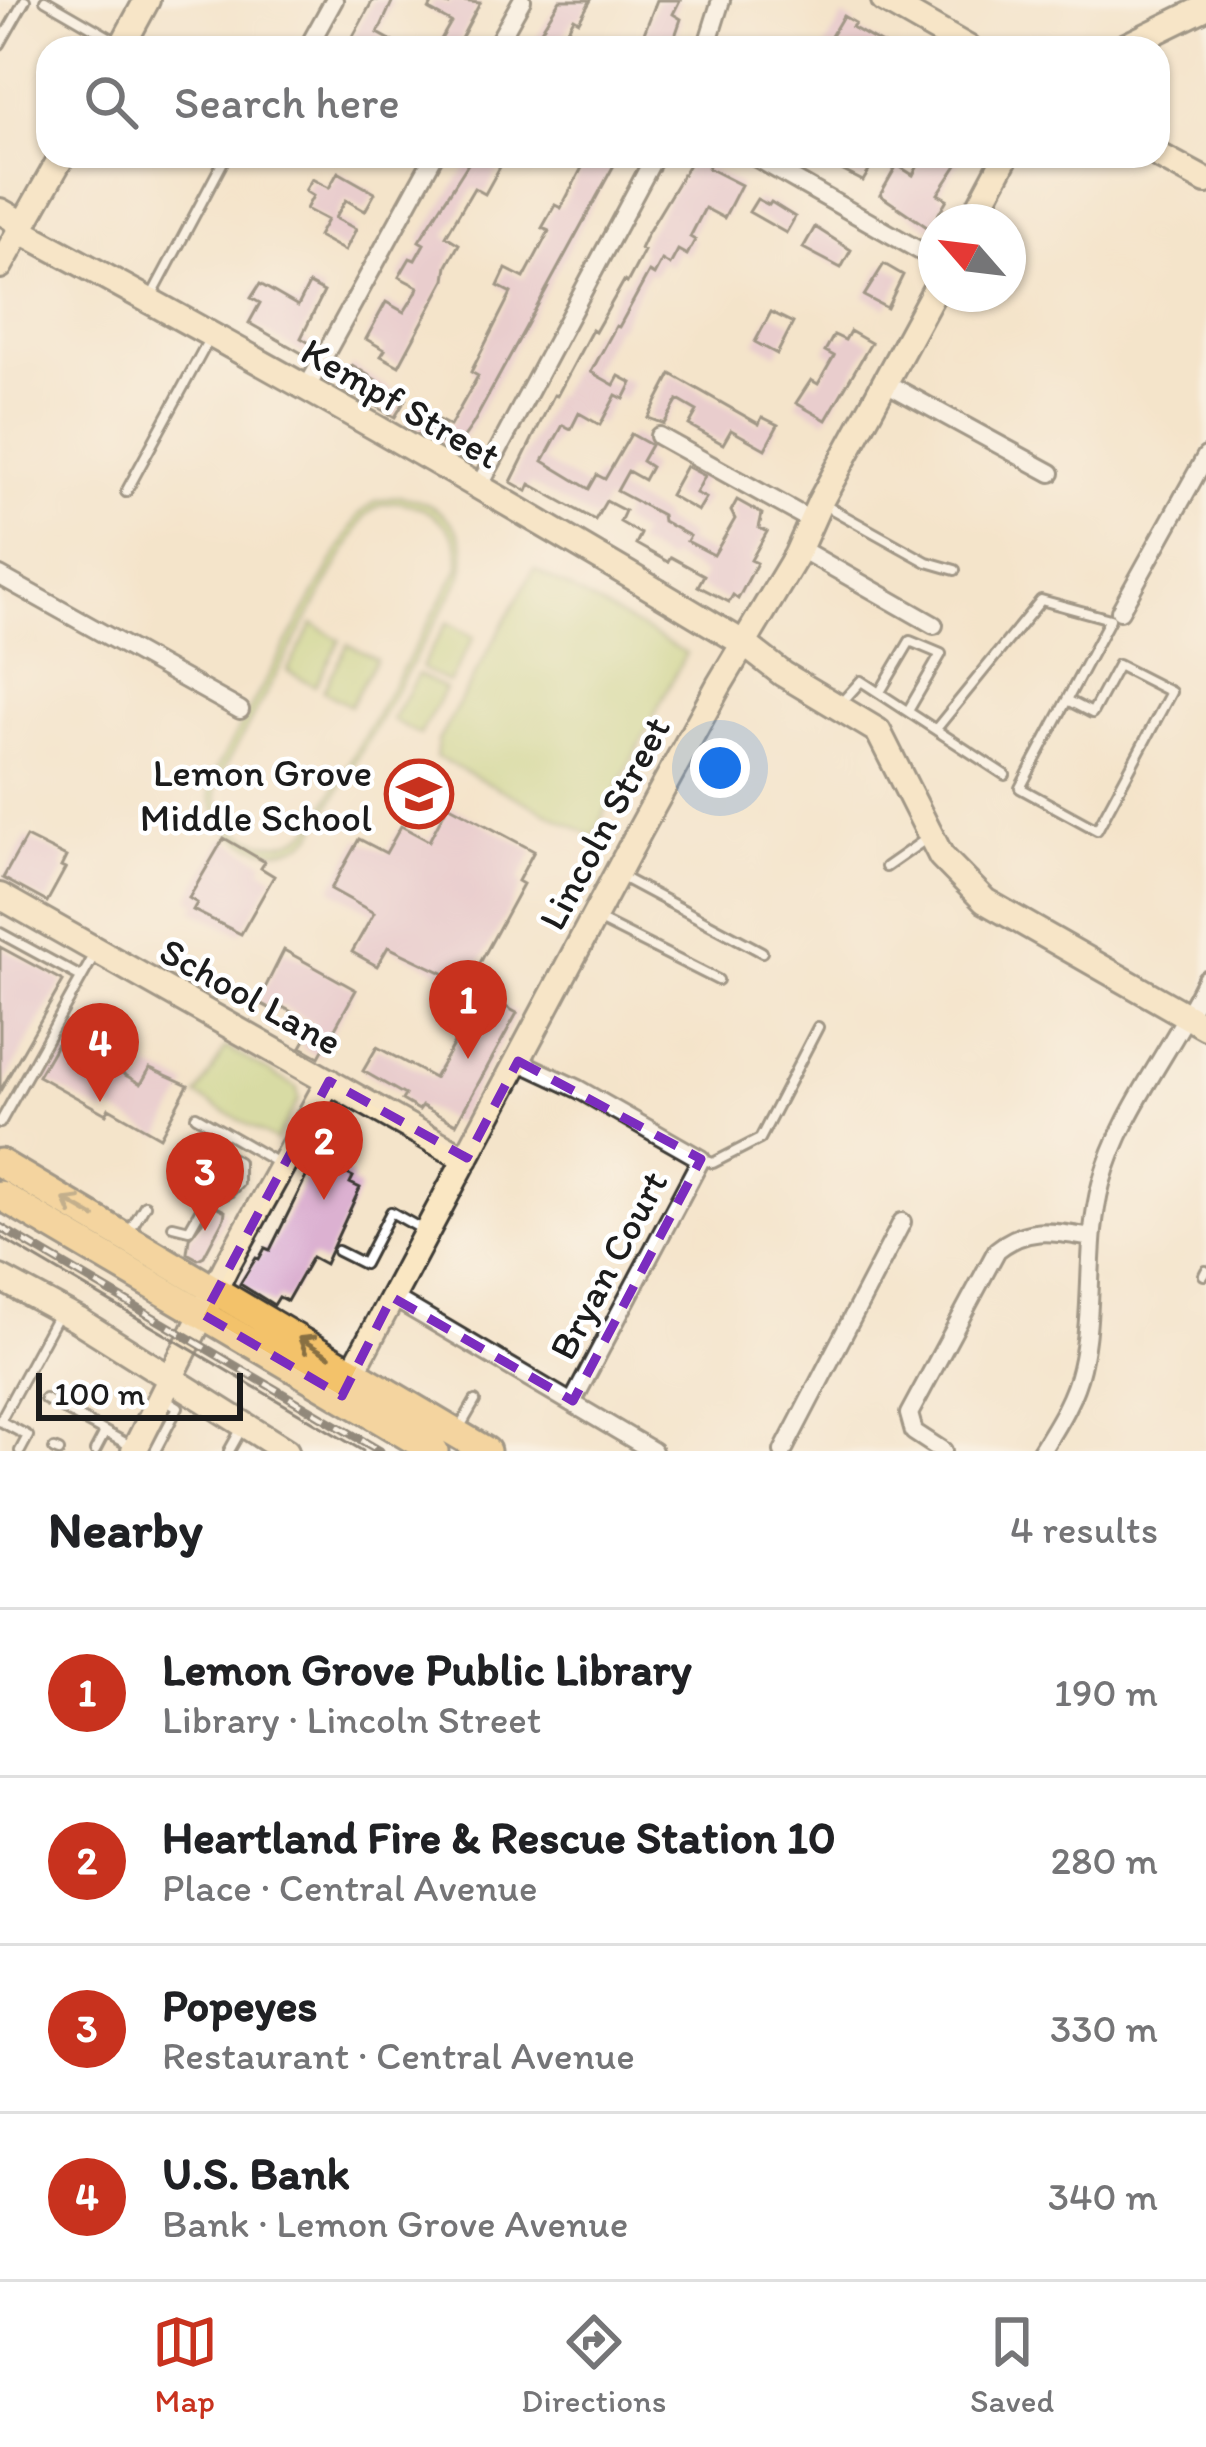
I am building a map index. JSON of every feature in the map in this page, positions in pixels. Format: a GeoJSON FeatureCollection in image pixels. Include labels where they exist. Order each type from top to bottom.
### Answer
{"type":"FeatureCollection","features":[{"type":"Feature","properties":{"kind":"main road"},"geometry":{"type":"LineString","coordinates":[[0,1163],[216,1289],[347,1383],[445,1442],[486,1451]]}},
{"type":"Feature","properties":{"kind":"main road"},"geometry":{"type":"LineString","coordinates":[[0,1195],[204,1316],[347,1383]]}},
{"type":"Feature","properties":{"kind":"street"},"geometry":{"type":"LineString","coordinates":[[127,36],[147,0]]}},
{"type":"Feature","properties":{"kind":"street"},"geometry":{"type":"LineString","coordinates":[[314,36],[334,0]]}},
{"type":"Feature","properties":{"kind":"street"},"geometry":{"type":"LineString","coordinates":[[502,36],[522,0]]}},
{"type":"Feature","properties":{"kind":"street"},"geometry":{"type":"LineString","coordinates":[[710,36],[721,0]]}},
{"type":"Feature","properties":{"kind":"street"},"geometry":{"type":"LineString","coordinates":[[884,0],[947,36]]}},
{"type":"Feature","properties":{"kind":"street"},"geometry":{"type":"LineString","coordinates":[[1147,36],[1206,7]]}},
{"type":"Feature","properties":{"kind":"street"},"geometry":{"type":"LineString","coordinates":[[1170,161],[1206,181]]}},
{"type":"Feature","properties":{"kind":"street"},"geometry":{"type":"LineString","coordinates":[[0,266],[10,230],[54,168]]}},
{"type":"Feature","properties":{"kind":"street"},"geometry":{"type":"LineString","coordinates":[[304,391],[427,168]]}},
{"type":"Feature","properties":{"kind":"street"},"geometry":{"type":"LineString","coordinates":[[478,488],[649,168]]}},
{"type":"Feature","properties":{"kind":"street"},"geometry":{"type":"LineString","coordinates":[[774,168],[918,250]]}},
{"type":"Feature","properties":{"kind":"street"},"geometry":{"type":"LineString","coordinates":[[981,204],[1000,168]]}},
{"type":"Feature","properties":{"kind":"street","name":"Kempf Street"},"geometry":{"type":"LineString","coordinates":[[0,211],[14,218],[10,230],[150,300],[478,488],[743,643],[878,731],[941,856],[985,901],[1197,1021]]}},
{"type":"Feature","properties":{"kind":"street","name":"Lincoln Street"},"geometry":{"type":"LineString","coordinates":[[347,1383],[616,874],[799,548],[923,312]]}},
{"type":"Feature","properties":{"kind":"street"},"geometry":{"type":"LineString","coordinates":[[886,383],[1051,473]]}},
{"type":"Feature","properties":{"kind":"street"},"geometry":{"type":"LineString","coordinates":[[659,436],[816,512]]}},
{"type":"Feature","properties":{"kind":"street"},"geometry":{"type":"LineString","coordinates":[[1115,615],[1206,456]]}},
{"type":"Feature","properties":{"kind":"street"},"geometry":{"type":"LineString","coordinates":[[799,548],[934,625]]}},
{"type":"Feature","properties":{"kind":"street"},"geometry":{"type":"LineString","coordinates":[[0,576],[240,710]]}},
{"type":"Feature","properties":{"kind":"street","name":"School Lane"},"geometry":{"type":"LineString","coordinates":[[0,896],[466,1159]]}},
{"type":"Feature","properties":{"kind":"street"},"geometry":{"type":"LineString","coordinates":[[1041,1451],[1064,1414],[1082,1366],[1091,1238],[1102,1180],[1117,1139],[1197,1021],[1206,979]]}},
{"type":"Feature","properties":{"kind":"street"},"geometry":{"type":"LineString","coordinates":[[518,1061],[578,1089],[701,1159]]}},
{"type":"Feature","properties":{"kind":"street"},"geometry":{"type":"LineString","coordinates":[[142,1450],[166,1389],[216,1289],[329,1081]]}},
{"type":"Feature","properties":{"kind":"street","name":"Bryan Court"},"geometry":{"type":"LineString","coordinates":[[573,1401],[701,1159]]}},
{"type":"Feature","properties":{"kind":"street"},"geometry":{"type":"LineString","coordinates":[[783,1451],[902,1222]]}},
{"type":"Feature","properties":{"kind":"street"},"geometry":{"type":"LineString","coordinates":[[944,1451],[914,1432],[909,1414],[998,1250],[1021,1235],[1042,1230],[1091,1238]]}},
{"type":"Feature","properties":{"kind":"street"},"geometry":{"type":"LineString","coordinates":[[0,1278],[59,1311],[166,1389],[244,1425],[286,1451]]}},
{"type":"Feature","properties":{"kind":"street"},"geometry":{"type":"LineString","coordinates":[[392,1297],[653,1451]]}},
{"type":"Feature","properties":{"kind":"lane"},"geometry":{"type":"LineString","coordinates":[[0,44],[25,0]]}},
{"type":"Feature","properties":{"kind":"lane"},"geometry":{"type":"LineString","coordinates":[[45,0],[105,36]]}},
{"type":"Feature","properties":{"kind":"lane"},"geometry":{"type":"LineString","coordinates":[[150,300],[220,168]]}},
{"type":"Feature","properties":{"kind":"lane"},"geometry":{"type":"LineString","coordinates":[[126,491],[212,335]]}},
{"type":"Feature","properties":{"kind":"lane"},"geometry":{"type":"LineString","coordinates":[[816,512],[955,570]]}},
{"type":"Feature","properties":{"kind":"lane"},"geometry":{"type":"LineString","coordinates":[[936,729],[1041,600],[1115,615],[1067,700],[1020,788],[1096,830],[1171,692],[1118,664],[1091,713],[1067,700]]}},
{"type":"Feature","properties":{"kind":"lane"},"geometry":{"type":"LineString","coordinates":[[880,692],[910,641],[940,654],[908,711]]}},
{"type":"Feature","properties":{"kind":"lane"},"geometry":{"type":"LineString","coordinates":[[839,705],[861,681],[1005,775]]}},
{"type":"Feature","properties":{"kind":"lane"},"geometry":{"type":"LineString","coordinates":[[886,867],[930,836]]}},
{"type":"Feature","properties":{"kind":"lane"},"geometry":{"type":"LineString","coordinates":[[616,874],[762,952]]}},
{"type":"Feature","properties":{"kind":"lane"},"geometry":{"type":"LineString","coordinates":[[594,918],[718,980]]}},
{"type":"Feature","properties":{"kind":"lane"},"geometry":{"type":"LineString","coordinates":[[0,933],[81,977]]}},
{"type":"Feature","properties":{"kind":"lane"},"geometry":{"type":"LineString","coordinates":[[0,1123],[97,951]]}},
{"type":"Feature","properties":{"kind":"lane"},"geometry":{"type":"LineString","coordinates":[[701,1159],[713,1163],[760,1139],[818,1027]]}},
{"type":"Feature","properties":{"kind":"lane"},"geometry":{"type":"LineString","coordinates":[[196,1116],[282,1166]]}},
{"type":"Feature","properties":{"kind":"lane"},"geometry":{"type":"LineString","coordinates":[[173,1226],[189,1230],[206,1200],[228,1193],[238,1183],[238,1162],[215,1149]]}},
{"type":"Feature","properties":{"kind":"lane"},"geometry":{"type":"LineString","coordinates":[[127,1236],[146,1205]]}},
{"type":"Feature","properties":{"kind":"lane"},"geometry":{"type":"LineString","coordinates":[[338,1251],[364,1264],[391,1212],[426,1231]]}},
{"type":"Feature","properties":{"kind":"lane"},"geometry":{"type":"LineString","coordinates":[[20,1451],[28,1436],[0,1420],[59,1311]]}},
{"type":"Feature","properties":{"kind":"lane"},"geometry":{"type":"LineString","coordinates":[[45,1399],[142,1450]]}},
{"type":"Feature","properties":{"kind":"lane"},"geometry":{"type":"LineString","coordinates":[[445,1442],[475,1401]]}},
{"type":"Feature","properties":{"kind":"lane"},"geometry":{"type":"LineString","coordinates":[[229,1451],[244,1425]]}},
{"type":"Feature","properties":{"kind":"lane"},"geometry":{"type":"LineString","coordinates":[[95,1451],[105,1432]]}},
{"type":"Feature","properties":{"kind":"highlighted area"},"geometry":{"type":"Polygon","coordinates":[[[518,1061],[701,1159],[573,1401],[392,1297],[342,1396],[204,1315],[329,1081],[467,1158],[518,1061]]]}},
{"type":"Feature","properties":{"kind":"green space"},"geometry":{"type":"Polygon","coordinates":[[[398,496],[440,512],[463,546],[462,576],[314,834],[298,845],[262,849],[244,842],[218,817],[210,780],[359,514],[376,501],[398,496]],[[380,505],[365,516],[216,783],[224,816],[250,838],[283,843],[314,825],[458,570],[457,544],[444,524],[411,505],[380,505]]]}},
{"type":"Feature","properties":{"kind":"green space"},"geometry":{"type":"Polygon","coordinates":[[[534,569],[686,653],[593,836],[436,757],[438,741],[534,569]]]}},
{"type":"Feature","properties":{"kind":"green space"},"geometry":{"type":"Polygon","coordinates":[[[447,622],[474,637],[449,683],[421,668],[447,622]]]}},
{"type":"Feature","properties":{"kind":"green space"},"geometry":{"type":"Polygon","coordinates":[[[313,624],[340,640],[315,686],[287,671],[313,624]]]}},
{"type":"Feature","properties":{"kind":"green space"},"geometry":{"type":"Polygon","coordinates":[[[348,644],[376,659],[350,706],[323,691],[348,644]]]}},
{"type":"Feature","properties":{"kind":"green space"},"geometry":{"type":"Polygon","coordinates":[[[418,674],[445,689],[420,735],[392,720],[418,674]]]}},
{"type":"Feature","properties":{"kind":"green space"},"geometry":{"type":"Polygon","coordinates":[[[226,1047],[297,1088],[299,1099],[276,1141],[197,1096],[226,1047]]]}},
{"type":"Feature","properties":{"kind":"building"},"geometry":{"type":"Polygon","coordinates":[[[373,0],[393,0],[378,33],[383,36],[353,36],[373,0]]]}},
{"type":"Feature","properties":{"kind":"building"},"geometry":{"type":"Polygon","coordinates":[[[434,0],[449,5],[451,0],[480,3],[462,36],[443,36],[451,22],[429,10],[434,0]]]}},
{"type":"Feature","properties":{"kind":"building"},"geometry":{"type":"Polygon","coordinates":[[[560,0],[591,0],[564,36],[538,36],[560,0]]]}},
{"type":"Feature","properties":{"kind":"building"},"geometry":{"type":"Polygon","coordinates":[[[657,0],[680,0],[673,14],[681,19],[675,36],[643,36],[657,0]]]}},
{"type":"Feature","properties":{"kind":"building"},"geometry":{"type":"Polygon","coordinates":[[[843,16],[868,36],[831,36],[843,16]]]}},
{"type":"Feature","properties":{"kind":"building"},"geometry":{"type":"Polygon","coordinates":[[[465,168],[499,168],[485,194],[474,188],[446,236],[459,244],[399,366],[381,356],[385,350],[366,339],[386,302],[404,312],[416,293],[418,287],[399,277],[424,244],[419,241],[465,168]]]}},
{"type":"Feature","properties":{"kind":"building"},"geometry":{"type":"Polygon","coordinates":[[[582,168],[612,168],[454,451],[414,426],[422,411],[450,426],[478,376],[471,372],[511,293],[498,286],[506,269],[524,278],[549,231],[542,228],[555,205],[561,208],[582,168]]]}},
{"type":"Feature","properties":{"kind":"building"},"geometry":{"type":"Polygon","coordinates":[[[687,168],[708,168],[741,185],[724,218],[705,208],[690,237],[695,240],[687,255],[678,250],[670,265],[662,260],[654,275],[649,272],[616,326],[591,372],[614,385],[619,376],[632,383],[624,399],[616,395],[600,425],[579,413],[571,429],[563,425],[543,461],[589,489],[597,475],[605,479],[631,434],[651,445],[642,461],[651,467],[644,480],[628,471],[617,491],[662,515],[663,521],[690,536],[687,541],[714,555],[735,519],[731,511],[737,500],[762,514],[759,528],[767,532],[751,560],[757,563],[738,599],[733,595],[729,602],[698,586],[704,575],[636,544],[641,534],[620,522],[625,511],[606,501],[595,520],[530,484],[527,491],[511,482],[554,395],[592,330],[595,332],[624,281],[627,283],[644,251],[640,249],[687,168]]]}},
{"type":"Feature","properties":{"kind":"building"},"geometry":{"type":"Polygon","coordinates":[[[838,168],[871,168],[863,181],[838,168]]]}},
{"type":"Feature","properties":{"kind":"building"},"geometry":{"type":"Polygon","coordinates":[[[895,168],[913,175],[917,168],[955,168],[938,194],[947,199],[944,204],[918,204],[918,221],[880,195],[895,168]]]}},
{"type":"Feature","properties":{"kind":"building"},"geometry":{"type":"Polygon","coordinates":[[[338,172],[375,193],[365,211],[346,200],[335,218],[356,229],[345,251],[318,236],[327,220],[306,209],[313,196],[305,191],[312,179],[329,188],[338,172]]]}},
{"type":"Feature","properties":{"kind":"building"},"geometry":{"type":"Polygon","coordinates":[[[757,199],[795,217],[786,233],[749,212],[757,199]]]}},
{"type":"Feature","properties":{"kind":"building"},"geometry":{"type":"Polygon","coordinates":[[[815,227],[851,250],[841,268],[803,248],[815,227]]]}},
{"type":"Feature","properties":{"kind":"building"},"geometry":{"type":"Polygon","coordinates":[[[884,264],[903,275],[887,308],[864,296],[884,264]]]}},
{"type":"Feature","properties":{"kind":"building"},"geometry":{"type":"Polygon","coordinates":[[[260,284],[298,306],[309,284],[324,292],[301,338],[311,344],[305,355],[249,323],[260,303],[251,298],[260,284]]]}},
{"type":"Feature","properties":{"kind":"building"},"geometry":{"type":"Polygon","coordinates":[[[771,312],[793,323],[777,354],[755,342],[771,312]]]}},
{"type":"Feature","properties":{"kind":"building"},"geometry":{"type":"Polygon","coordinates":[[[850,331],[871,343],[826,420],[796,403],[811,380],[818,384],[834,356],[825,351],[834,335],[845,340],[850,331]]]}},
{"type":"Feature","properties":{"kind":"building"},"geometry":{"type":"Polygon","coordinates":[[[352,365],[406,399],[395,417],[339,386],[352,365]]]}},
{"type":"Feature","properties":{"kind":"building"},"geometry":{"type":"Polygon","coordinates":[[[671,374],[759,424],[762,417],[778,425],[765,449],[731,430],[723,444],[689,425],[697,411],[678,400],[664,424],[648,418],[671,374]]]}},
{"type":"Feature","properties":{"kind":"building"},"geometry":{"type":"Polygon","coordinates":[[[686,466],[705,476],[696,493],[706,498],[698,511],[670,495],[686,466]]]}},
{"type":"Feature","properties":{"kind":"building"},"geometry":{"type":"Polygon","coordinates":[[[448,805],[534,851],[518,881],[523,884],[468,985],[388,947],[377,966],[352,952],[374,913],[331,889],[359,839],[386,853],[401,826],[429,841],[448,805]]]}},
{"type":"Feature","properties":{"kind":"building"},"geometry":{"type":"Polygon","coordinates":[[[26,837],[66,857],[61,867],[65,869],[47,902],[3,878],[26,837]]]}},
{"type":"Feature","properties":{"kind":"building"},"geometry":{"type":"Polygon","coordinates":[[[224,838],[265,862],[261,868],[274,876],[241,934],[193,910],[197,903],[189,898],[224,838]]]}},
{"type":"Feature","properties":{"kind":"building"},"geometry":{"type":"Polygon","coordinates":[[[0,947],[63,981],[0,1091],[0,947]]]}},
{"type":"Feature","properties":{"kind":"building"},"geometry":{"type":"Polygon","coordinates":[[[284,950],[356,990],[319,1057],[301,1047],[314,1024],[279,1005],[275,1011],[258,1002],[284,950]]]}},
{"type":"Feature","properties":{"kind":"building"},"geometry":{"type":"Polygon","coordinates":[[[482,994],[517,1013],[456,1124],[422,1106],[419,1110],[402,1100],[405,1095],[363,1071],[377,1047],[434,1078],[482,994]]]}},
{"type":"Feature","properties":{"kind":"building"},"geometry":{"type":"Polygon","coordinates":[[[60,1038],[141,1084],[150,1068],[188,1085],[160,1137],[38,1076],[60,1038]]]}},
{"type":"Feature","properties":{"kind":"building"},"geometry":{"type":"Polygon","coordinates":[[[323,1156],[343,1167],[341,1171],[353,1177],[350,1183],[360,1188],[325,1264],[312,1257],[287,1301],[279,1297],[274,1305],[240,1284],[256,1258],[265,1248],[270,1250],[310,1169],[323,1156]]]}},
{"type":"Feature","properties":{"kind":"building"},"geometry":{"type":"Polygon","coordinates":[[[215,1206],[225,1211],[224,1218],[198,1259],[187,1253],[189,1238],[215,1206]]]}},
{"type":"Feature","properties":{"kind":"tram line"},"geometry":{"type":"LineString","coordinates":[[0,1237],[363,1451]]}},
{"type":"Feature","properties":{"kind":"railway"},"geometry":{"type":"LineString","coordinates":[[0,1227],[380,1451]]}},
{"type":"Feature","properties":{"kind":"place","name":"Lemon Grove Middle School"},"geometry":{"type":"Point","coordinates":[419,794]}},
{"type":"Feature","properties":{"kind":"place","name":"Lemon Grove Public Library"},"geometry":{"type":"Point","coordinates":[468,1059]}},
{"type":"Feature","properties":{"kind":"place","name":"U.S. Bank"},"geometry":{"type":"Point","coordinates":[100,1102]}},
{"type":"Feature","properties":{"kind":"place","name":"Heartland Fire & Rescue Station 10"},"geometry":{"type":"Point","coordinates":[324,1200]}},
{"type":"Feature","properties":{"kind":"place","name":"Popeyes"},"geometry":{"type":"Point","coordinates":[205,1231]}}]}
